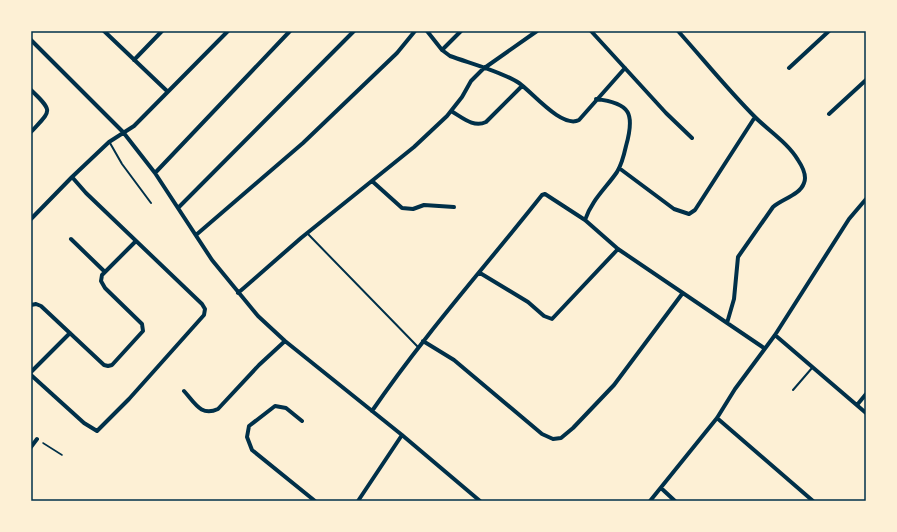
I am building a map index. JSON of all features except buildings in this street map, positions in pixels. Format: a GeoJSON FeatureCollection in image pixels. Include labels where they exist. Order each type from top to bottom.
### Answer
{"type":"FeatureCollection","features":[{"type":"Feature","properties":{"kind":"street"},"geometry":{"type":"LineString","coordinates":[[104,31],[167,91]]}},
{"type":"Feature","properties":{"kind":"street"},"geometry":{"type":"LineString","coordinates":[[134,60],[162,31]]}},
{"type":"Feature","properties":{"kind":"street"},"geometry":{"type":"LineString","coordinates":[[31,219],[109,142],[134,126],[228,31]]}},
{"type":"Feature","properties":{"kind":"street"},"geometry":{"type":"LineString","coordinates":[[155,173],[290,31]]}},
{"type":"Feature","properties":{"kind":"street"},"geometry":{"type":"LineString","coordinates":[[179,207],[354,31]]}},
{"type":"Feature","properties":{"kind":"street"},"geometry":{"type":"LineString","coordinates":[[196,235],[303,143],[397,53],[415,31]]}},
{"type":"Feature","properties":{"kind":"street"},"geometry":{"type":"LineString","coordinates":[[427,31],[442,50],[450,56],[495,72],[522,86],[553,112],[568,121],[575,122],[579,120],[625,68]]}},
{"type":"Feature","properties":{"kind":"street"},"geometry":{"type":"LineString","coordinates":[[442,50],[461,31]]}},
{"type":"Feature","properties":{"kind":"street"},"geometry":{"type":"LineString","coordinates":[[238,293],[307,233],[414,147],[451,111],[462,98],[471,81],[483,69],[538,31]]}},
{"type":"Feature","properties":{"kind":"street"},"geometry":{"type":"LineString","coordinates":[[590,31],[666,114],[692,138]]}},
{"type":"Feature","properties":{"kind":"street"},"geometry":{"type":"LineString","coordinates":[[678,31],[755,118],[788,147],[798,160],[804,173],[804,183],[798,191],[780,201],[773,207],[738,257],[734,299],[727,323]]}},
{"type":"Feature","properties":{"kind":"street"},"geometry":{"type":"LineString","coordinates":[[789,68],[829,31]]}},
{"type":"Feature","properties":{"kind":"street"},"geometry":{"type":"LineString","coordinates":[[31,40],[123,132],[179,207],[212,260],[258,316],[285,341],[402,435],[480,501]]}},
{"type":"Feature","properties":{"kind":"street"},"geometry":{"type":"LineString","coordinates":[[828,114],[866,80]]}},
{"type":"Feature","properties":{"kind":"street"},"geometry":{"type":"LineString","coordinates":[[451,111],[473,124],[480,125],[486,122],[522,86]]}},
{"type":"Feature","properties":{"kind":"street"},"geometry":{"type":"LineString","coordinates":[[31,90],[45,103],[48,109],[48,114],[31,132]]}},
{"type":"Feature","properties":{"kind":"street"},"geometry":{"type":"LineString","coordinates":[[585,220],[591,206],[619,168],[632,127],[630,118],[625,108],[620,105],[596,99]]}},
{"type":"Feature","properties":{"kind":"street"},"geometry":{"type":"LineString","coordinates":[[619,168],[674,209],[689,214],[695,210],[755,118]]}},
{"type":"Feature","properties":{"kind":"street"},"geometry":{"type":"LineString","coordinates":[[70,333],[31,373],[84,423],[97,431],[204,316],[205,309],[202,304],[86,193],[72,177]]}},
{"type":"Feature","properties":{"kind":"street"},"geometry":{"type":"LineString","coordinates":[[372,181],[402,208],[413,209],[424,205],[454,207]]}},
{"type":"Feature","properties":{"kind":"street"},"geometry":{"type":"LineString","coordinates":[[372,411],[418,347],[480,273],[542,195],[550,196],[585,220],[618,249],[682,294],[764,348]]}},
{"type":"Feature","properties":{"kind":"street"},"geometry":{"type":"LineString","coordinates":[[650,501],[718,418],[735,389],[775,335],[849,219],[866,199]]}},
{"type":"Feature","properties":{"kind":"street"},"geometry":{"type":"LineString","coordinates":[[71,239],[105,272]]}},
{"type":"Feature","properties":{"kind":"street"},"geometry":{"type":"LineString","coordinates":[[31,305],[36,304],[41,306],[108,366],[112,365],[144,331],[142,324],[105,288],[101,281],[105,272],[136,241]]}},
{"type":"Feature","properties":{"kind":"street"},"geometry":{"type":"LineString","coordinates":[[480,273],[528,302],[544,316],[552,319],[618,249]]}},
{"type":"Feature","properties":{"kind":"street"},"geometry":{"type":"LineString","coordinates":[[423,341],[454,360],[542,434],[553,439],[561,438],[573,428],[614,385],[682,294]]}},
{"type":"Feature","properties":{"kind":"street"},"geometry":{"type":"LineString","coordinates":[[775,335],[866,413]]}},
{"type":"Feature","properties":{"kind":"street"},"geometry":{"type":"LineString","coordinates":[[184,391],[203,411],[210,413],[218,410],[259,365],[285,341]]}},
{"type":"Feature","properties":{"kind":"street"},"geometry":{"type":"LineString","coordinates":[[857,405],[866,394]]}},
{"type":"Feature","properties":{"kind":"street"},"geometry":{"type":"LineString","coordinates":[[302,421],[286,408],[275,406],[249,426],[247,437],[252,450],[316,501]]}},
{"type":"Feature","properties":{"kind":"street"},"geometry":{"type":"LineString","coordinates":[[718,418],[813,501]]}},
{"type":"Feature","properties":{"kind":"street"},"geometry":{"type":"LineString","coordinates":[[358,501],[402,435]]}},
{"type":"Feature","properties":{"kind":"street"},"geometry":{"type":"LineString","coordinates":[[31,447],[38,439]]}},
{"type":"Feature","properties":{"kind":"street"},"geometry":{"type":"LineString","coordinates":[[661,488],[675,501]]}},
{"type":"Feature","properties":{"kind":"lane"},"geometry":{"type":"LineString","coordinates":[[109,142],[122,164],[151,203]]}},
{"type":"Feature","properties":{"kind":"lane"},"geometry":{"type":"LineString","coordinates":[[307,233],[418,347]]}},
{"type":"Feature","properties":{"kind":"lane"},"geometry":{"type":"LineString","coordinates":[[793,390],[813,367]]}},
{"type":"Feature","properties":{"kind":"path"},"geometry":{"type":"LineString","coordinates":[[38,439],[62,455]]}}]}
